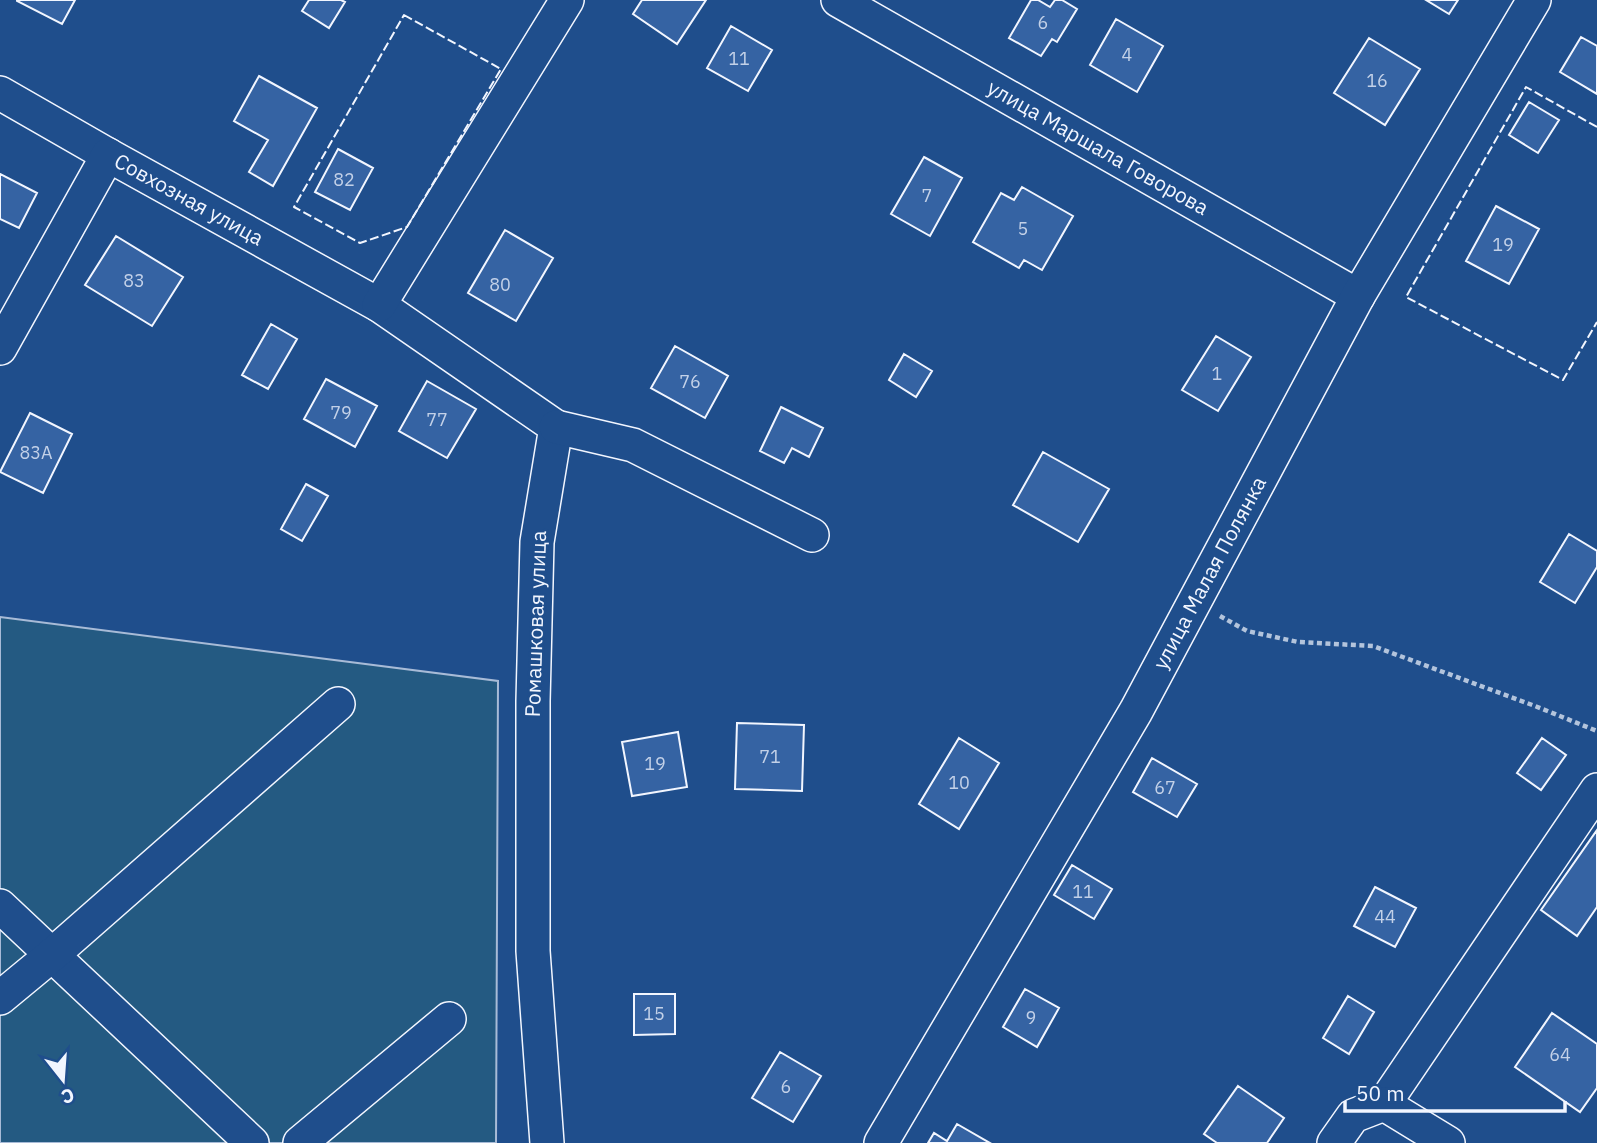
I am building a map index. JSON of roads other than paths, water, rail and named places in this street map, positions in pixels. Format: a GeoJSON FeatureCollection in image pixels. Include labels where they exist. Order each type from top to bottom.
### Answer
{"type":"FeatureCollection","features":[{"type":"Feature","properties":{"kind":"street"},"geometry":{"type":"LineString","coordinates":[[567,0],[379,306],[556,428],[632,445],[812,535]]}},
{"type":"Feature","properties":{"kind":"street","name":"улица Маршала Говорова"},"geometry":{"type":"LineString","coordinates":[[838,0],[1358,296]]}},
{"type":"Feature","properties":{"kind":"street","name":"улица Малая Полянка"},"geometry":{"type":"LineString","coordinates":[[881,1143],[1136,711],[1358,296],[1534,0]]}},
{"type":"Feature","properties":{"kind":"street","name":"Совхозная улица"},"geometry":{"type":"LineString","coordinates":[[0,93],[379,306]]}},
{"type":"Feature","properties":{"kind":"street"},"geometry":{"type":"LineString","coordinates":[[0,348],[108,155]]}},
{"type":"Feature","properties":{"kind":"street","name":"Ромашковая улица"},"geometry":{"type":"LineString","coordinates":[[547,1143],[533,951],[533,701],[537,542],[556,428]]}},
{"type":"Feature","properties":{"kind":"street"},"geometry":{"type":"LineString","coordinates":[[0,998],[338,704]]}},
{"type":"Feature","properties":{"kind":"street"},"geometry":{"type":"LineString","coordinates":[[1334,1143],[1353,1116],[1384,1104],[1597,790]]}},
{"type":"Feature","properties":{"kind":"street"},"geometry":{"type":"LineString","coordinates":[[0,906],[252,1143]]}},
{"type":"Feature","properties":{"kind":"street"},"geometry":{"type":"LineString","coordinates":[[300,1143],[449,1019]]}},
{"type":"Feature","properties":{"kind":"street"},"geometry":{"type":"LineString","coordinates":[[1384,1104],[1448,1143]]}}]}
